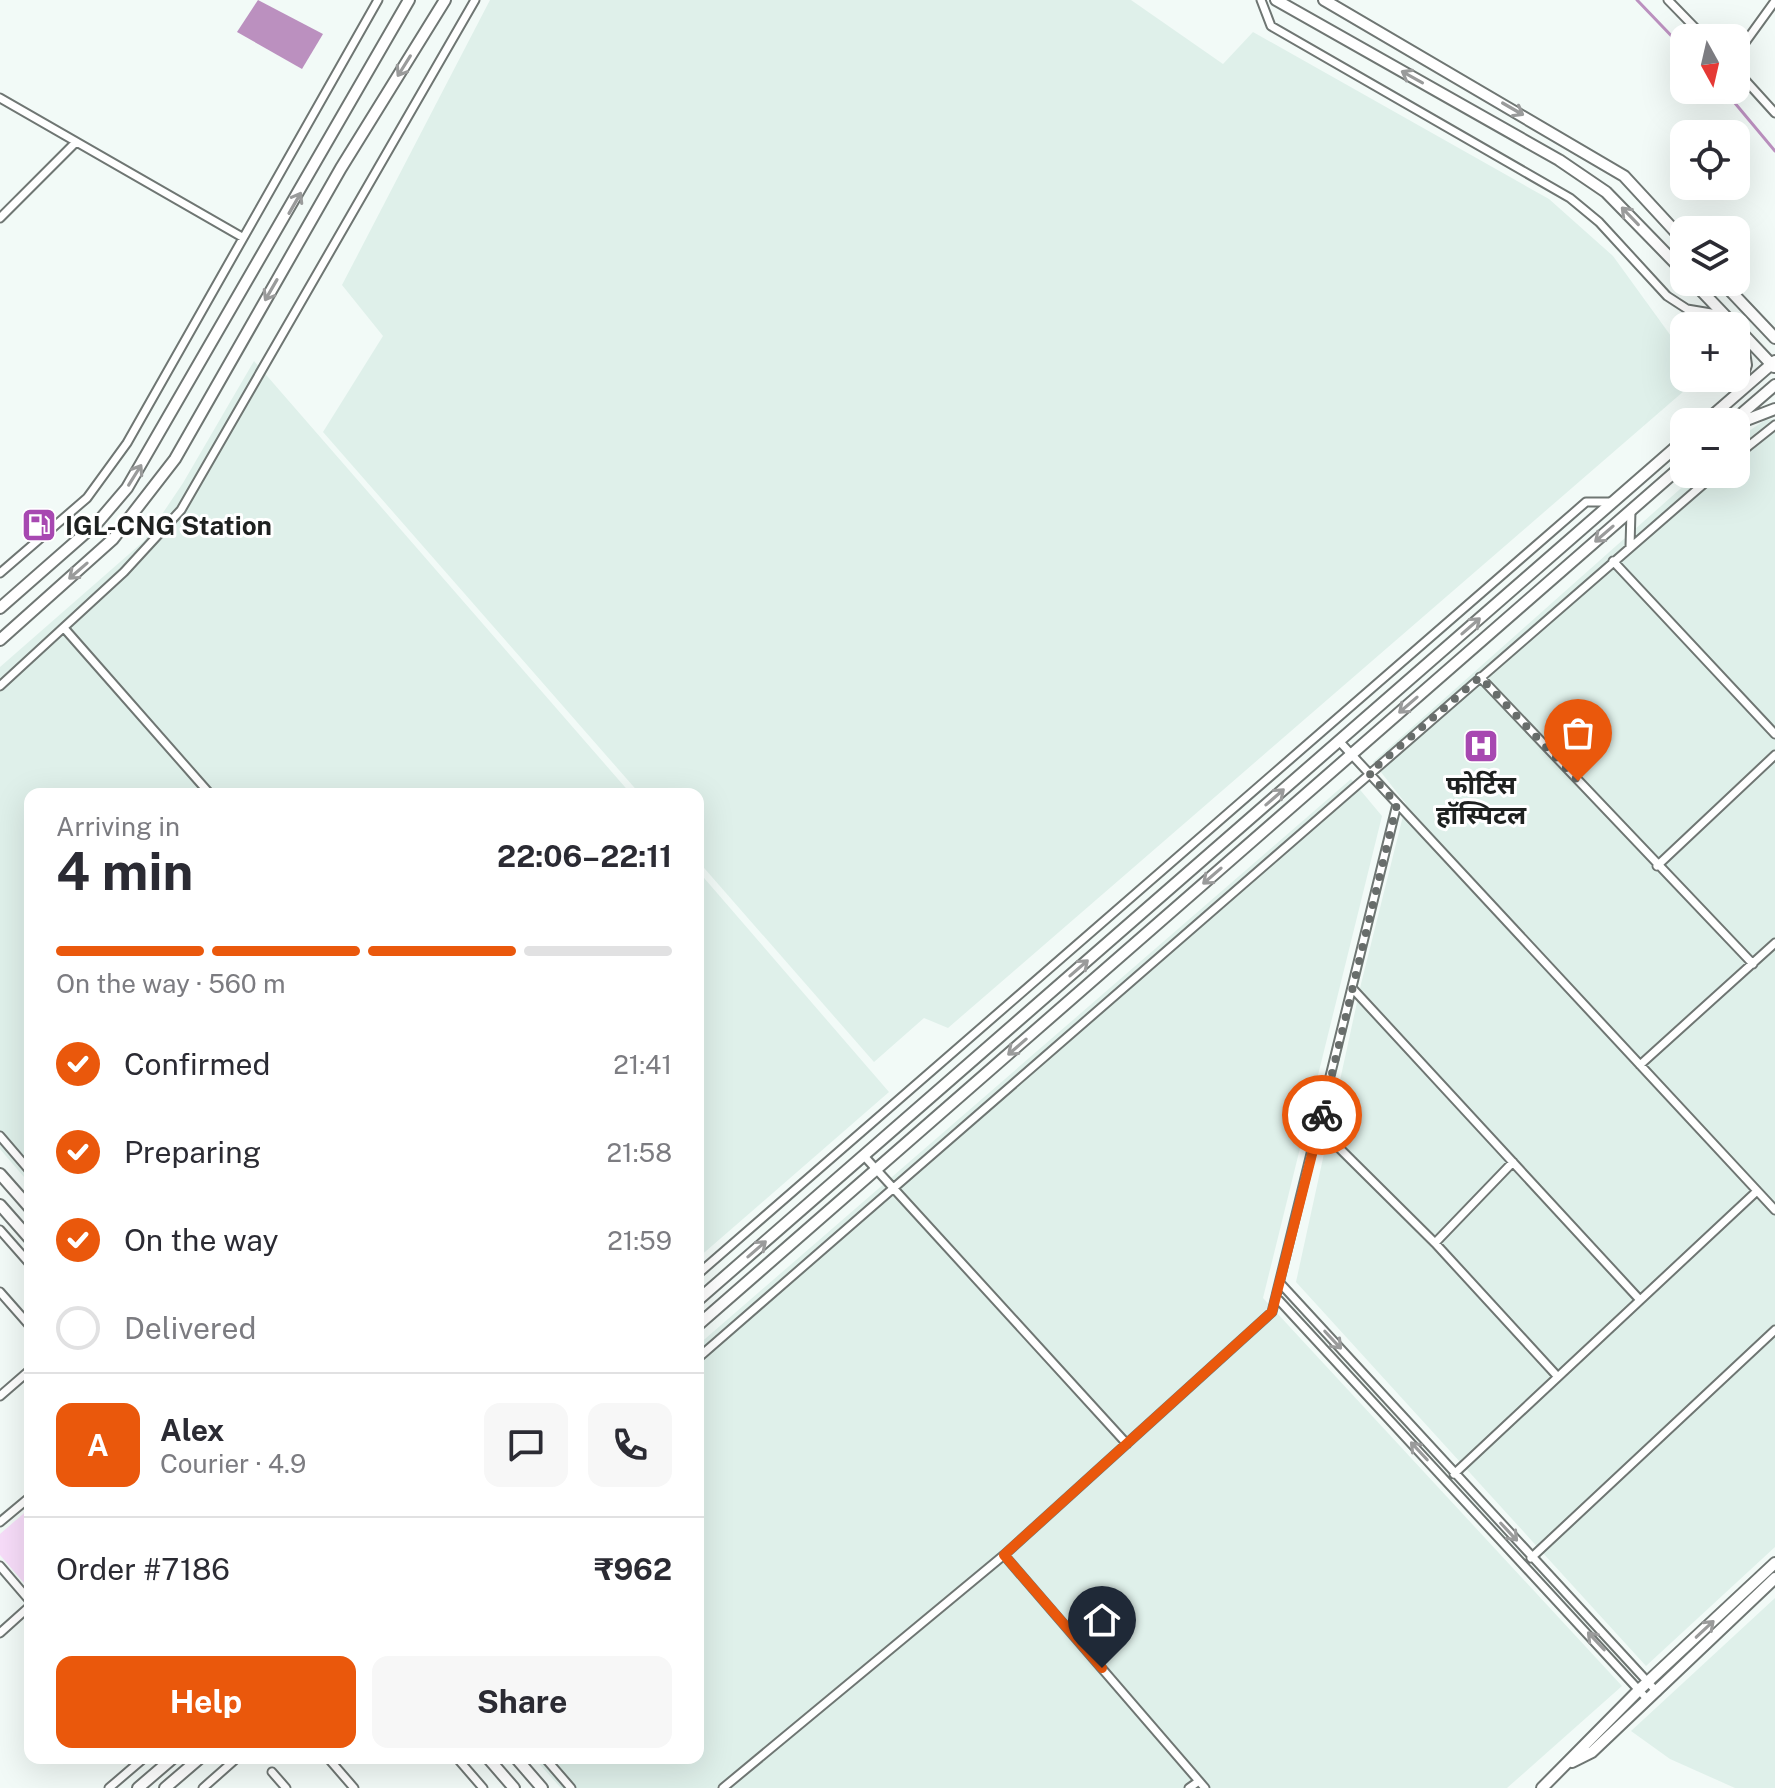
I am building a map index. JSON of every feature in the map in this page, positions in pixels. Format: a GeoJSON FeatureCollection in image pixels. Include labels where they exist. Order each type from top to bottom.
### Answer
{"type":"FeatureCollection","features":[{"type":"Feature","properties":{"kind":"street"},"geometry":{"type":"LineString","coordinates":[[0,573],[87,498],[127,443],[378,0]]}},
{"type":"Feature","properties":{"kind":"street"},"geometry":{"type":"LineString","coordinates":[[0,608],[98,522],[127,488],[409,0]]}},
{"type":"Feature","properties":{"kind":"street"},"geometry":{"type":"LineString","coordinates":[[0,640],[113,539],[167,471],[341,168],[445,0]]}},
{"type":"Feature","properties":{"kind":"street"},"geometry":{"type":"LineString","coordinates":[[0,686],[124,572],[181,510],[475,0]]}},
{"type":"Feature","properties":{"kind":"street"},"geometry":{"type":"LineString","coordinates":[[1261,0],[1271,26],[1570,198],[1599,222],[1667,296],[1687,309],[1706,312]]}},
{"type":"Feature","properties":{"kind":"street"},"geometry":{"type":"LineString","coordinates":[[1276,0],[1583,176],[1606,192],[1670,258]]}},
{"type":"Feature","properties":{"kind":"street"},"geometry":{"type":"LineString","coordinates":[[1324,0],[1624,176],[1670,226]]}},
{"type":"Feature","properties":{"kind":"street"},"geometry":{"type":"LineString","coordinates":[[1668,0],[1691,24]]}},
{"type":"Feature","properties":{"kind":"street"},"geometry":{"type":"LineString","coordinates":[[1750,36],[1775,1]]}},
{"type":"Feature","properties":{"kind":"street"},"geometry":{"type":"LineString","coordinates":[[1750,85],[1775,113]]}},
{"type":"Feature","properties":{"kind":"street"},"geometry":{"type":"LineString","coordinates":[[0,98],[242,237]]}},
{"type":"Feature","properties":{"kind":"street"},"geometry":{"type":"LineString","coordinates":[[0,218],[76,142]]}},
{"type":"Feature","properties":{"kind":"street"},"geometry":{"type":"LineString","coordinates":[[1707,296],[1722,312]]}},
{"type":"Feature","properties":{"kind":"street"},"geometry":{"type":"LineString","coordinates":[[1735,296],[1775,338]]}},
{"type":"Feature","properties":{"kind":"street"},"geometry":{"type":"LineString","coordinates":[[1721,408],[1774,365],[1750,341]]}},
{"type":"Feature","properties":{"kind":"street"},"geometry":{"type":"LineString","coordinates":[[1750,408],[1775,385]]}},
{"type":"Feature","properties":{"kind":"street"},"geometry":{"type":"LineString","coordinates":[[1730,400],[1735,392]]}},
{"type":"Feature","properties":{"kind":"street"},"geometry":{"type":"LineString","coordinates":[[1750,418],[1775,409]]}},
{"type":"Feature","properties":{"kind":"street"},"geometry":{"type":"LineString","coordinates":[[1750,445],[1775,425]]}},
{"type":"Feature","properties":{"kind":"street"},"geometry":{"type":"LineString","coordinates":[[704,1295],[1670,452]]}},
{"type":"Feature","properties":{"kind":"street"},"geometry":{"type":"LineString","coordinates":[[704,1320],[1670,476]]}},
{"type":"Feature","properties":{"kind":"street"},"geometry":{"type":"LineString","coordinates":[[704,1353],[1699,488]]}},
{"type":"Feature","properties":{"kind":"street"},"geometry":{"type":"LineString","coordinates":[[704,1269],[1586,502],[1613,502]]}},
{"type":"Feature","properties":{"kind":"street"},"geometry":{"type":"LineString","coordinates":[[1630,547],[1631,510]]}},
{"type":"Feature","properties":{"kind":"street"},"geometry":{"type":"LineString","coordinates":[[1613,561],[1775,734]]}},
{"type":"Feature","properties":{"kind":"street"},"geometry":{"type":"LineString","coordinates":[[64,628],[205,788]]}},
{"type":"Feature","properties":{"kind":"street"},"geometry":{"type":"LineString","coordinates":[[1480,677],[1753,964]]}},
{"type":"Feature","properties":{"kind":"street"},"geometry":{"type":"LineString","coordinates":[[1339,741],[1775,1210]]}},
{"type":"Feature","properties":{"kind":"street"},"geometry":{"type":"LineString","coordinates":[[1657,866],[1775,755]]}},
{"type":"Feature","properties":{"kind":"street"},"geometry":{"type":"LineString","coordinates":[[723,1788],[1004,1555],[1272,1312],[1397,804]]}},
{"type":"Feature","properties":{"kind":"street"},"geometry":{"type":"LineString","coordinates":[[1640,1065],[1775,943]]}},
{"type":"Feature","properties":{"kind":"street"},"geometry":{"type":"LineString","coordinates":[[1353,989],[1640,1300]]}},
{"type":"Feature","properties":{"kind":"street"},"geometry":{"type":"LineString","coordinates":[[1319,1128],[1435,1243],[1558,1377]]}},
{"type":"Feature","properties":{"kind":"street"},"geometry":{"type":"LineString","coordinates":[[0,1136],[24,1164]]}},
{"type":"Feature","properties":{"kind":"street"},"geometry":{"type":"LineString","coordinates":[[864,1156],[1127,1444]]}},
{"type":"Feature","properties":{"kind":"street"},"geometry":{"type":"LineString","coordinates":[[1435,1243],[1513,1162]]}},
{"type":"Feature","properties":{"kind":"street"},"geometry":{"type":"LineString","coordinates":[[0,1174],[24,1201]]}},
{"type":"Feature","properties":{"kind":"street"},"geometry":{"type":"LineString","coordinates":[[1447,1481],[1757,1191]]}},
{"type":"Feature","properties":{"kind":"street"},"geometry":{"type":"LineString","coordinates":[[0,1205],[24,1232]]}},
{"type":"Feature","properties":{"kind":"street"},"geometry":{"type":"LineString","coordinates":[[0,1230],[24,1257]]}},
{"type":"Feature","properties":{"kind":"street"},"geometry":{"type":"LineString","coordinates":[[1280,1283],[1532,1557],[1652,1696]]}},
{"type":"Feature","properties":{"kind":"street"},"geometry":{"type":"LineString","coordinates":[[0,1292],[24,1319]]}},
{"type":"Feature","properties":{"kind":"street"},"geometry":{"type":"LineString","coordinates":[[1276,1297],[1524,1564],[1644,1686]]}},
{"type":"Feature","properties":{"kind":"street"},"geometry":{"type":"LineString","coordinates":[[1524,1564],[1775,1330]]}},
{"type":"Feature","properties":{"kind":"street"},"geometry":{"type":"LineString","coordinates":[[0,1396],[24,1375]]}},
{"type":"Feature","properties":{"kind":"street"},"geometry":{"type":"LineString","coordinates":[[0,1522],[24,1502]]}},
{"type":"Feature","properties":{"kind":"street"},"geometry":{"type":"LineString","coordinates":[[1004,1555],[1202,1785],[1189,1788]]}},
{"type":"Feature","properties":{"kind":"street"},"geometry":{"type":"LineString","coordinates":[[1542,1788],[1644,1686],[1775,1563]]}},
{"type":"Feature","properties":{"kind":"street"},"geometry":{"type":"LineString","coordinates":[[0,1566],[24,1596]]}},
{"type":"Feature","properties":{"kind":"street"},"geometry":{"type":"LineString","coordinates":[[1570,1763],[1592,1752],[1775,1578]]}},
{"type":"Feature","properties":{"kind":"street"},"geometry":{"type":"LineString","coordinates":[[0,1633],[24,1610]]}},
{"type":"Feature","properties":{"kind":"street"},"geometry":{"type":"LineString","coordinates":[[109,1788],[137,1764]]}},
{"type":"Feature","properties":{"kind":"street"},"geometry":{"type":"LineString","coordinates":[[138,1788],[166,1764]]}},
{"type":"Feature","properties":{"kind":"street"},"geometry":{"type":"LineString","coordinates":[[165,1788],[193,1764]]}},
{"type":"Feature","properties":{"kind":"street"},"geometry":{"type":"LineString","coordinates":[[203,1788],[230,1764]]}},
{"type":"Feature","properties":{"kind":"street"},"geometry":{"type":"LineString","coordinates":[[333,1764],[354,1788]]}},
{"type":"Feature","properties":{"kind":"street"},"geometry":{"type":"LineString","coordinates":[[462,1764],[483,1788]]}},
{"type":"Feature","properties":{"kind":"street"},"geometry":{"type":"LineString","coordinates":[[493,1764],[514,1788]]}},
{"type":"Feature","properties":{"kind":"street"},"geometry":{"type":"LineString","coordinates":[[521,1764],[542,1788]]}},
{"type":"Feature","properties":{"kind":"street"},"geometry":{"type":"LineString","coordinates":[[550,1764],[571,1788]]}},
{"type":"Feature","properties":{"kind":"street"},"geometry":{"type":"LineString","coordinates":[[272,1772],[286,1788]]}},
{"type":"Feature","properties":{"kind":"shaded area"},"geometry":{"type":"Polygon","coordinates":[[[258,0],[323,34],[302,69],[237,32],[258,0]]]}},
{"type":"Feature","properties":{"kind":"shaded area"},"geometry":{"type":"Polygon","coordinates":[[[490,0],[1131,0],[1223,64],[1253,32],[1549,199],[1613,256],[1670,335],[1670,392],[1683,392],[948,1028],[924,1018],[874,1062],[704,868],[704,788],[635,788],[323,432],[383,336],[342,285],[490,0]]]}},
{"type":"Feature","properties":{"kind":"shaded area"},"geometry":{"type":"Polygon","coordinates":[[[254,361],[626,788],[24,788],[24,1177],[0,1149],[0,667],[144,541],[183,483],[254,361]]]}},
{"type":"Feature","properties":{"kind":"shaded area"},"geometry":{"type":"Polygon","coordinates":[[[1775,419],[1775,1547],[1646,1666],[1296,1282],[1361,984],[1406,804],[1373,762],[1681,488],[1750,488],[1750,430],[1765,420],[1775,419]]]}},
{"type":"Feature","properties":{"kind":"shaded area"},"geometry":{"type":"Polygon","coordinates":[[[1351,779],[1382,816],[1263,1298],[1622,1686],[1507,1788],[561,1788],[539,1764],[704,1764],[704,1340],[1351,779]]]}},
{"type":"Feature","properties":{"kind":"shaded area"},"geometry":{"type":"Polygon","coordinates":[[[704,878],[889,1092],[704,1253],[704,878]]]}},
{"type":"Feature","properties":{"kind":"shaded area"},"geometry":{"type":"Polygon","coordinates":[[[24,1513],[24,1583],[0,1555],[0,1534],[24,1513]]]}},
{"type":"Feature","properties":{"kind":"shaded area"},"geometry":{"type":"Polygon","coordinates":[[[1775,1598],[1775,1788],[1735,1788],[1670,1759],[1631,1731],[1775,1598]]]}},
{"type":"Feature","properties":{"kind":"waterway"},"geometry":{"type":"LineString","coordinates":[[1637,0],[1670,34]]}},
{"type":"Feature","properties":{"kind":"waterway"},"geometry":{"type":"LineString","coordinates":[[1736,104],[1775,151]]}},
{"type":"Feature","properties":{"kind":"way so far"},"geometry":{"type":"LineString","coordinates":[[1322,1115],[1397,804],[1369,773],[1480,677],[1578,781]]}},
{"type":"Feature","properties":{"kind":"place","name":"IGL-CNG Station"},"geometry":{"type":"Point","coordinates":[39,525]}},
{"type":"Feature","properties":{"kind":"place","name":"फोर्टिस हॉस्पिटल"},"geometry":{"type":"Point","coordinates":[1481,746]}},
{"type":"Feature","properties":{"kind":"route"},"geometry":{"type":"LineString","coordinates":[[1102,1668],[1004,1555],[1272,1312],[1322,1115]]}}]}
